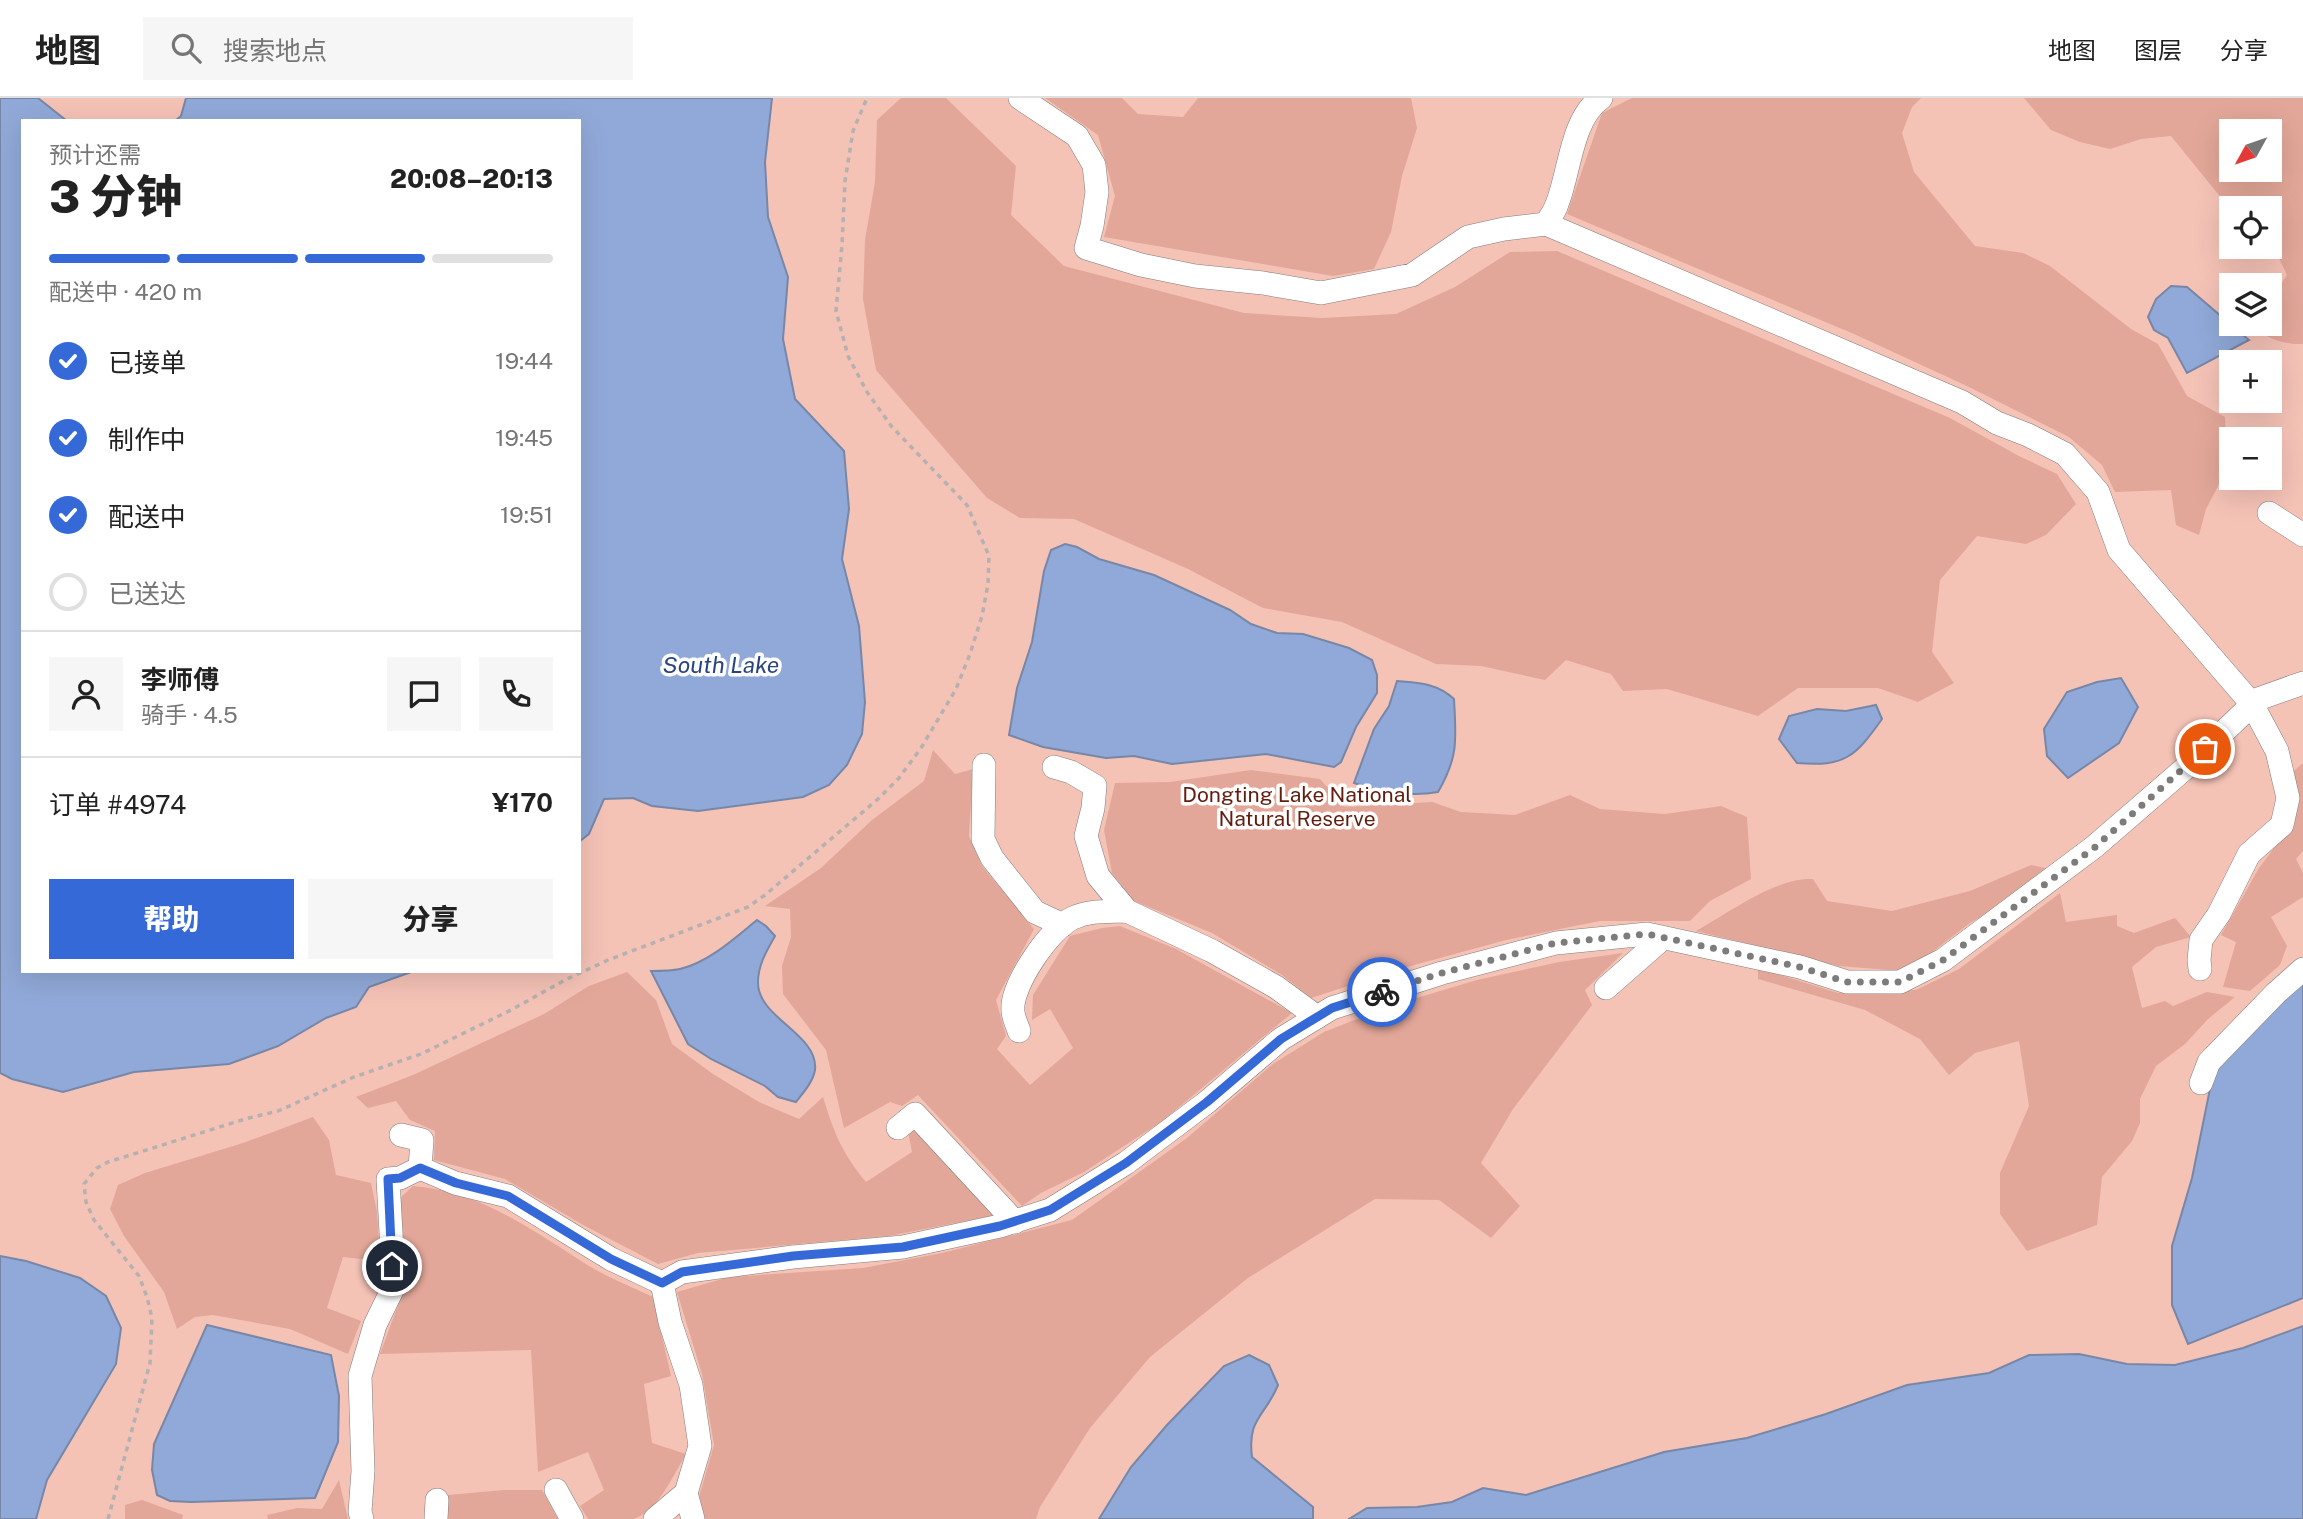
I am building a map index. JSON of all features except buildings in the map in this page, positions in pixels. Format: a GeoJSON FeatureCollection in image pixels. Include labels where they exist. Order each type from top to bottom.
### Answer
{"type":"FeatureCollection","features":[{"type":"Feature","properties":{"kind":"street"},"geometry":{"type":"LineString","coordinates":[[1020,98],[1077,136],[1094,165],[1097,192],[1093,226],[1086,248],[1141,265],[1195,276],[1263,283],[1321,293],[1412,275],[1468,237],[1546,224],[1962,402],[1997,423],[2065,454],[2098,492],[2119,550],[2252,704],[2277,751],[2288,799],[2282,824],[2249,854],[2219,914],[2201,940],[2200,969]]}},
{"type":"Feature","properties":{"kind":"street"},"geometry":{"type":"LineString","coordinates":[[1546,224],[1557,205],[1569,157],[1590,106],[1601,98]]}},
{"type":"Feature","properties":{"kind":"street"},"geometry":{"type":"LineString","coordinates":[[2269,513],[2303,535]]}},
{"type":"Feature","properties":{"kind":"street"},"geometry":{"type":"LineString","coordinates":[[662,1283],[682,1272],[793,1256],[903,1247],[1015,1222],[1050,1210],[1126,1163],[1207,1102],[1281,1039],[1332,1008],[1442,973],[1556,943],[1647,934],[1800,967],[1847,982],[1900,982],[1943,960],[2094,848],[2190,764],[2258,699],[2303,683]]}},
{"type":"Feature","properties":{"kind":"street"},"geometry":{"type":"LineString","coordinates":[[984,765],[983,839],[992,858],[1035,912],[1063,925]]}},
{"type":"Feature","properties":{"kind":"street"},"geometry":{"type":"LineString","coordinates":[[1054,767],[1071,772],[1095,786],[1086,836],[1098,876],[1127,911],[1212,951],[1276,988],[1317,1017]]}},
{"type":"Feature","properties":{"kind":"street"},"geometry":{"type":"LineString","coordinates":[[1019,1031],[1012,1010],[1027,968],[1045,942],[1070,919],[1091,912],[1127,911]]}},
{"type":"Feature","properties":{"kind":"street"},"geometry":{"type":"LineString","coordinates":[[1606,988],[1663,938]]}},
{"type":"Feature","properties":{"kind":"street"},"geometry":{"type":"LineString","coordinates":[[2201,1083],[2209,1062],[2303,968]]}},
{"type":"Feature","properties":{"kind":"street"},"geometry":{"type":"LineString","coordinates":[[898,1128],[915,1114],[1015,1222]]}},
{"type":"Feature","properties":{"kind":"street"},"geometry":{"type":"LineString","coordinates":[[401,1135],[422,1140],[420,1168]]}},
{"type":"Feature","properties":{"kind":"street"},"geometry":{"type":"LineString","coordinates":[[362,1519],[360,1376],[375,1325],[394,1286],[388,1179],[400,1178],[420,1168],[456,1183],[508,1196],[611,1259],[662,1283]]}},
{"type":"Feature","properties":{"kind":"street"},"geometry":{"type":"LineString","coordinates":[[655,1519],[686,1493],[701,1446],[691,1385],[670,1322],[662,1283]]}},
{"type":"Feature","properties":{"kind":"street"},"geometry":{"type":"LineString","coordinates":[[556,1490],[572,1519]]}},
{"type":"Feature","properties":{"kind":"street"},"geometry":{"type":"LineString","coordinates":[[686,1493],[693,1519]]}},
{"type":"Feature","properties":{"kind":"path"},"geometry":{"type":"LineString","coordinates":[[581,973],[748,906],[765,895],[885,792],[921,748],[950,700],[970,654],[982,616],[988,584],[989,556],[967,505],[892,427],[867,392],[848,356],[836,311],[845,181],[853,131],[867,98]]}},
{"type":"Feature","properties":{"kind":"path"},"geometry":{"type":"LineString","coordinates":[[108,1519],[150,1363],[152,1318],[139,1276],[94,1220],[86,1202],[84,1184],[97,1168],[134,1153],[278,1111],[354,1077],[421,1054],[580,973]]}},
{"type":"Feature","properties":{"kind":"green space","name":"Dongting Lake National Natural Reserve"},"geometry":{"type":"Polygon","coordinates":[[[0,98],[2303,98],[2303,1519],[0,1519],[0,98]]]}},
{"type":"Feature","properties":{"kind":"green space"},"geometry":{"type":"Polygon","coordinates":[[[901,98],[946,98],[1016,166],[1011,215],[1064,266],[1244,313],[1322,318],[1396,314],[1455,287],[1510,252],[1557,251],[1950,418],[2057,474],[2076,504],[2046,535],[2026,544],[1977,536],[1940,580],[1932,652],[1954,683],[1918,702],[1878,688],[1798,688],[1758,716],[1667,689],[1623,691],[1611,674],[1566,660],[1545,680],[1481,666],[1436,664],[1342,622],[1263,608],[1188,569],[1074,519],[1020,518],[987,498],[876,370],[863,299],[865,240],[875,182],[877,120],[901,98]]]}},
{"type":"Feature","properties":{"kind":"green space"},"geometry":{"type":"Polygon","coordinates":[[[1045,98],[1122,98],[1138,114],[1183,117],[1198,98],[1411,98],[1417,128],[1402,176],[1391,232],[1374,269],[1333,276],[1104,237],[1115,196],[1098,135],[1045,98]]]}},
{"type":"Feature","properties":{"kind":"green space"},"geometry":{"type":"Polygon","coordinates":[[[1632,98],[1921,98],[1912,107],[1902,133],[1914,172],[1975,246],[2023,253],[2050,266],[2131,329],[2158,344],[2187,396],[2225,417],[2225,427],[2219,427],[2219,483],[2206,509],[2199,535],[2176,525],[2171,490],[2115,492],[2102,465],[2069,437],[1854,334],[1567,214],[1602,113],[1632,98]]]}},
{"type":"Feature","properties":{"kind":"green space"},"geometry":{"type":"Polygon","coordinates":[[[2024,98],[2303,98],[2303,344],[2288,343],[2268,336],[2282,336],[2282,282],[2287,275],[2279,259],[2282,259],[2282,196],[2220,196],[2171,136],[2141,139],[2110,149],[2080,142],[2051,130],[2024,98]]]}},
{"type":"Feature","properties":{"kind":"green space"},"geometry":{"type":"Polygon","coordinates":[[[933,750],[955,774],[973,769],[969,836],[982,866],[1034,929],[996,1000],[1006,1036],[997,1049],[1030,1085],[1073,1048],[1050,1009],[1032,1020],[1033,995],[1070,936],[1120,926],[1176,949],[1292,1013],[1161,1122],[1084,1172],[1041,1193],[1022,1206],[918,1095],[902,1106],[890,1102],[844,1128],[826,1050],[783,994],[782,966],[791,937],[790,909],[765,906],[821,868],[872,820],[924,781],[933,750]]]}},
{"type":"Feature","properties":{"kind":"green space"},"geometry":{"type":"Polygon","coordinates":[[[2303,763],[2303,851],[2296,859],[2303,873],[2303,897],[2271,917],[2287,946],[2280,965],[2250,991],[2223,987],[2236,942],[2221,935],[2259,868],[2284,835],[2298,809],[2294,771],[2303,763]]]}},
{"type":"Feature","properties":{"kind":"green space"},"geometry":{"type":"Polygon","coordinates":[[[1251,770],[1320,779],[1345,807],[1432,802],[1461,812],[1515,815],[1570,795],[1600,809],[1665,814],[1721,806],[1747,817],[1751,879],[1710,901],[1690,921],[1600,921],[1506,940],[1407,967],[1311,998],[1282,975],[1212,933],[1134,901],[1112,873],[1104,830],[1115,783],[1170,782],[1251,770]]]}},
{"type":"Feature","properties":{"kind":"green space"},"geometry":{"type":"Polygon","coordinates":[[[2031,865],[2050,869],[1901,971],[1839,966],[1696,931],[1768,890],[1799,880],[1813,879],[1827,901],[1892,911],[1970,891],[2031,865]]]}},
{"type":"Feature","properties":{"kind":"green space"},"geometry":{"type":"Polygon","coordinates":[[[2060,893],[2066,922],[2117,915],[2117,926],[2134,933],[2175,918],[2191,937],[2156,947],[2132,967],[2142,1008],[2165,1001],[2173,1006],[2207,992],[2235,997],[2208,1019],[2185,1044],[2156,1066],[2140,1099],[2140,1123],[2132,1141],[2102,1177],[2097,1225],[2027,1251],[2000,1214],[2000,1173],[2029,1106],[2019,1041],[1975,1053],[1949,1075],[1920,1039],[1865,1010],[1758,979],[1758,968],[1838,993],[1916,990],[1959,969],[2060,893]]]}},
{"type":"Feature","properties":{"kind":"green space"},"geometry":{"type":"Polygon","coordinates":[[[1623,953],[1585,990],[1592,1005],[1513,1109],[1481,1163],[1520,1206],[1491,1238],[1439,1200],[1375,1199],[1248,1278],[1150,1357],[1090,1428],[1040,1507],[1036,1519],[705,1519],[699,1497],[714,1445],[702,1374],[677,1292],[729,1277],[863,1268],[942,1253],[1072,1220],[1187,1138],[1273,1064],[1324,1032],[1390,1006],[1477,980],[1559,962],[1623,953]]]}},
{"type":"Feature","properties":{"kind":"green space"},"geometry":{"type":"Polygon","coordinates":[[[627,972],[656,1000],[672,1044],[713,1074],[759,1102],[799,1119],[823,1097],[840,1142],[866,1182],[912,1152],[908,1132],[915,1127],[996,1215],[889,1236],[698,1253],[658,1264],[585,1226],[505,1179],[434,1160],[435,1131],[410,1120],[396,1101],[368,1108],[356,1097],[413,1075],[544,1014],[589,986],[627,972]]]}},
{"type":"Feature","properties":{"kind":"green space"},"geometry":{"type":"Polygon","coordinates":[[[313,1117],[329,1140],[336,1175],[371,1183],[377,1212],[380,1261],[343,1257],[327,1308],[361,1321],[348,1354],[290,1329],[213,1315],[195,1317],[177,1329],[164,1292],[124,1236],[110,1209],[118,1185],[145,1173],[243,1143],[313,1117]]]}},
{"type":"Feature","properties":{"kind":"green space"},"geometry":{"type":"Polygon","coordinates":[[[413,1186],[438,1189],[484,1204],[597,1270],[653,1297],[671,1376],[644,1384],[652,1443],[686,1454],[664,1492],[642,1515],[633,1519],[588,1519],[580,1506],[604,1490],[588,1452],[538,1472],[531,1350],[380,1354],[408,1278],[398,1200],[413,1186]]]}},
{"type":"Feature","properties":{"kind":"green space"},"geometry":{"type":"Polygon","coordinates":[[[339,1480],[348,1519],[268,1519],[267,1515],[297,1508],[322,1509],[339,1480]]]}},
{"type":"Feature","properties":{"kind":"green space"},"geometry":{"type":"Polygon","coordinates":[[[542,1490],[558,1519],[448,1519],[448,1495],[542,1490]]]}},
{"type":"Feature","properties":{"kind":"green space"},"geometry":{"type":"Polygon","coordinates":[[[142,1500],[183,1515],[182,1519],[125,1519],[125,1505],[142,1500]]]}},
{"type":"Feature","properties":{"kind":"water"},"geometry":{"type":"Polygon","coordinates":[[[0,98],[38,98],[64,119],[21,119],[21,973],[408,973],[369,987],[356,1007],[326,1018],[278,1046],[229,1064],[134,1072],[63,1092],[12,1079],[0,1073],[0,98]]]}},
{"type":"Feature","properties":{"kind":"water","name":"South Lake"},"geometry":{"type":"Polygon","coordinates":[[[186,98],[772,98],[765,162],[768,217],[788,277],[783,339],[795,399],[844,451],[849,509],[842,559],[859,626],[865,702],[862,734],[847,765],[829,785],[803,797],[698,811],[652,806],[633,798],[604,799],[589,834],[581,840],[581,119],[177,119],[181,116],[186,98]]]}},
{"type":"Feature","properties":{"kind":"water"},"geometry":{"type":"Polygon","coordinates":[[[2171,286],[2187,287],[2219,314],[2219,336],[2244,336],[2249,340],[2230,350],[2219,350],[2219,356],[2187,373],[2168,338],[2154,330],[2148,317],[2156,299],[2171,286]]]}},
{"type":"Feature","properties":{"kind":"water"},"geometry":{"type":"Polygon","coordinates":[[[1065,544],[1099,559],[1154,575],[1230,610],[1251,624],[1277,633],[1303,634],[1349,648],[1372,660],[1377,675],[1377,693],[1356,727],[1341,762],[1334,767],[1266,754],[1172,764],[1134,756],[1106,758],[1043,747],[1009,735],[1017,688],[1032,642],[1044,571],[1051,550],[1065,544]]]}},
{"type":"Feature","properties":{"kind":"water"},"geometry":{"type":"Polygon","coordinates":[[[2121,678],[2138,707],[2119,743],[2068,778],[2047,756],[2044,729],[2067,692],[2097,682],[2121,678]]]}},
{"type":"Feature","properties":{"kind":"water"},"geometry":{"type":"Polygon","coordinates":[[[1397,681],[1434,687],[1454,699],[1455,747],[1450,768],[1438,792],[1395,793],[1354,783],[1374,729],[1389,706],[1397,681]]]}},
{"type":"Feature","properties":{"kind":"water"},"geometry":{"type":"Polygon","coordinates":[[[1876,705],[1882,719],[1856,751],[1838,761],[1797,763],[1779,739],[1789,716],[1817,709],[1846,711],[1876,705]]]}},
{"type":"Feature","properties":{"kind":"water"},"geometry":{"type":"Polygon","coordinates":[[[757,920],[775,936],[760,970],[760,995],[767,1006],[808,1046],[814,1057],[814,1074],[796,1102],[778,1097],[765,1086],[711,1059],[688,1044],[651,971],[670,971],[691,966],[721,949],[757,920]]]}},
{"type":"Feature","properties":{"kind":"water"},"geometry":{"type":"Polygon","coordinates":[[[2303,979],[2303,1298],[2188,1344],[2172,1305],[2172,1246],[2192,1178],[2214,1069],[2303,979]]]}},
{"type":"Feature","properties":{"kind":"water"},"geometry":{"type":"Polygon","coordinates":[[[0,1256],[80,1278],[106,1296],[121,1328],[116,1364],[47,1480],[36,1519],[0,1519],[0,1256]]]}},
{"type":"Feature","properties":{"kind":"water"},"geometry":{"type":"Polygon","coordinates":[[[207,1325],[331,1355],[339,1396],[338,1442],[315,1498],[191,1502],[170,1501],[157,1495],[152,1470],[154,1444],[207,1325]]]}},
{"type":"Feature","properties":{"kind":"water"},"geometry":{"type":"Polygon","coordinates":[[[2303,1326],[2303,1519],[1349,1519],[1367,1508],[1417,1507],[1452,1502],[1483,1488],[1526,1495],[1664,1452],[1747,1438],[1907,1385],[1989,1373],[2029,1355],[2079,1354],[2127,1364],[2175,1365],[2243,1348],[2303,1326]]]}},
{"type":"Feature","properties":{"kind":"water"},"geometry":{"type":"Polygon","coordinates":[[[1249,1355],[1269,1365],[1278,1385],[1258,1418],[1252,1434],[1252,1457],[1313,1507],[1313,1519],[1099,1519],[1131,1467],[1167,1425],[1224,1366],[1249,1355]]]}},
{"type":"Feature","properties":{"kind":"way so far"},"geometry":{"type":"LineString","coordinates":[[1382,992],[1556,943],[1647,934],[1800,967],[1847,982],[1900,982],[1943,960],[2094,848],[2205,749]]}},
{"type":"Feature","properties":{"kind":"route"},"geometry":{"type":"LineString","coordinates":[[392,1266],[388,1179],[400,1178],[420,1168],[456,1183],[508,1196],[611,1259],[662,1283],[682,1272],[793,1256],[903,1247],[1000,1226],[1050,1210],[1126,1163],[1207,1102],[1281,1039],[1332,1008],[1382,992]]}}]}
